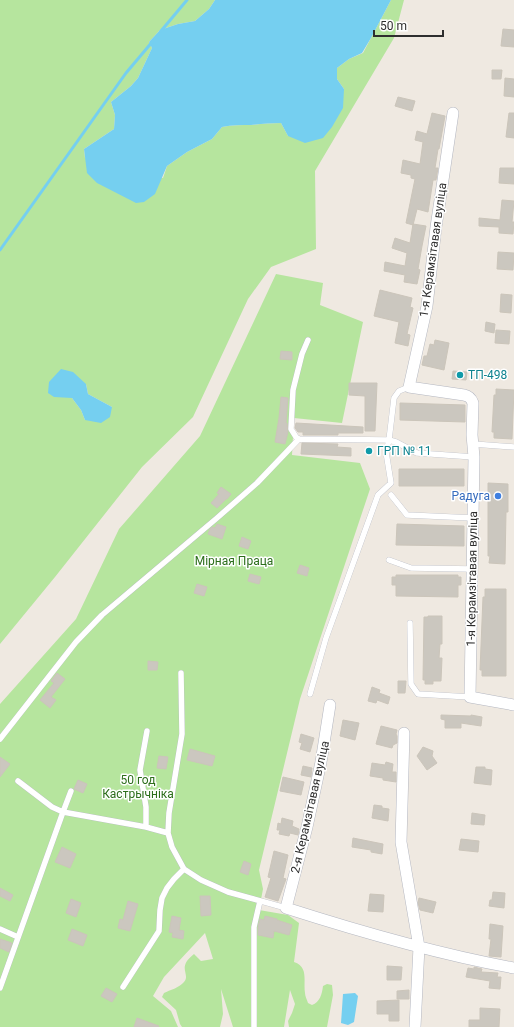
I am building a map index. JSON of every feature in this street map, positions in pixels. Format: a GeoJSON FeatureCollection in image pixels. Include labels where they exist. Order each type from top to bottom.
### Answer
{"type":"FeatureCollection","features":[{"type":"Feature","properties":{"kind":"street","name":"1-я Керамзітавая вуліца"},"geometry":{"type":"LineString","coordinates":[[453,113],[436,227],[427,306],[409,387],[464,395],[470,397],[473,403],[472,435],[474,457],[470,697]]}},
{"type":"Feature","properties":{"kind":"street"},"geometry":{"type":"LineString","coordinates":[[470,697],[514,704]]}},
{"type":"Feature","properties":{"kind":"street","name":"2-я Керамзітавая вуліца"},"geometry":{"type":"LineString","coordinates":[[286,908],[320,770],[330,705]]}},
{"type":"Feature","properties":{"kind":"street"},"geometry":{"type":"LineString","coordinates":[[404,733],[401,842],[418,947],[415,1027]]}},
{"type":"Feature","properties":{"kind":"street"},"geometry":{"type":"LineString","coordinates":[[286,908],[329,922],[418,947],[480,962],[514,968]]}},
{"type":"Feature","properties":{"kind":"lane"},"geometry":{"type":"LineString","coordinates":[[308,340],[302,354],[293,390],[291,429],[296,437],[299,439],[389,440],[396,442],[417,454],[474,457]]}},
{"type":"Feature","properties":{"kind":"lane"},"geometry":{"type":"LineString","coordinates":[[310,694],[326,638],[378,495],[391,483],[386,452],[389,440],[394,398],[399,391],[409,387]]}},
{"type":"Feature","properties":{"kind":"lane"},"geometry":{"type":"LineString","coordinates":[[0,739],[76,642],[102,615],[246,493],[299,439]]}},
{"type":"Feature","properties":{"kind":"lane"},"geometry":{"type":"LineString","coordinates":[[473,444],[514,447]]}},
{"type":"Feature","properties":{"kind":"lane"},"geometry":{"type":"LineString","coordinates":[[391,495],[406,515],[473,518]]}},
{"type":"Feature","properties":{"kind":"lane"},"geometry":{"type":"LineString","coordinates":[[389,560],[412,568],[472,569]]}},
{"type":"Feature","properties":{"kind":"lane"},"geometry":{"type":"LineString","coordinates":[[410,623],[411,684],[418,694],[470,697]]}},
{"type":"Feature","properties":{"kind":"lane"},"geometry":{"type":"LineString","coordinates":[[181,672],[182,734],[169,813],[168,833],[172,847],[184,869],[201,880],[228,892],[286,908]]}},
{"type":"Feature","properties":{"kind":"lane"},"geometry":{"type":"LineString","coordinates":[[146,827],[146,807],[140,770],[147,731]]}},
{"type":"Feature","properties":{"kind":"lane"},"geometry":{"type":"LineString","coordinates":[[18,781],[52,807],[63,812],[146,827],[168,833]]}},
{"type":"Feature","properties":{"kind":"lane"},"geometry":{"type":"LineString","coordinates":[[0,988],[71,791]]}},
{"type":"Feature","properties":{"kind":"lane"},"geometry":{"type":"LineString","coordinates":[[123,987],[159,931],[162,898],[167,888],[184,869]]}},
{"type":"Feature","properties":{"kind":"lane"},"geometry":{"type":"LineString","coordinates":[[254,1027],[254,927],[260,901]]}},
{"type":"Feature","properties":{"kind":"lane"},"geometry":{"type":"LineString","coordinates":[[0,929],[18,937]]}},
{"type":"Feature","properties":{"kind":"green space"},"geometry":{"type":"Polygon","coordinates":[[[0,0],[215,0],[209,9],[195,21],[178,24],[160,30],[149,42],[152,48],[138,78],[131,86],[111,102],[115,115],[114,129],[84,149],[85,158],[163,178],[167,166],[187,152],[212,139],[222,127],[233,125],[281,123],[288,136],[344,89],[337,79],[337,68],[349,59],[363,53],[391,0],[404,0],[394,38],[315,171],[316,249],[271,267],[248,299],[193,417],[142,467],[0,644],[0,0]],[[86,384],[72,398],[81,410],[85,420],[112,407],[88,394],[86,384]]]}},
{"type":"Feature","properties":{"kind":"green space"},"geometry":{"type":"Polygon","coordinates":[[[276,274],[323,283],[320,305],[363,322],[342,423],[294,418],[292,455],[360,463],[370,489],[300,699],[259,870],[263,889],[259,910],[288,915],[299,923],[294,962],[299,964],[304,971],[305,994],[308,1003],[312,1005],[315,1004],[319,1000],[323,986],[327,984],[332,985],[333,995],[327,1027],[289,1027],[288,1021],[295,1004],[290,990],[284,1027],[233,1027],[221,989],[223,1014],[220,1027],[182,1027],[176,1010],[162,997],[164,993],[184,982],[186,979],[186,963],[194,954],[201,961],[213,959],[205,933],[164,977],[153,996],[171,1011],[178,1027],[0,1027],[0,704],[76,619],[119,529],[200,436],[276,274]]]}},
{"type":"Feature","properties":{"kind":"water"},"geometry":{"type":"Polygon","coordinates":[[[215,0],[391,0],[362,53],[349,59],[337,68],[337,79],[344,89],[343,108],[332,127],[323,138],[305,143],[288,136],[281,123],[233,125],[222,127],[212,139],[187,152],[167,166],[155,194],[144,202],[136,203],[97,183],[87,173],[84,149],[114,129],[115,115],[111,102],[131,86],[138,78],[152,48],[149,42],[160,30],[178,24],[195,21],[209,9],[215,0]]]}},
{"type":"Feature","properties":{"kind":"water"},"geometry":{"type":"Polygon","coordinates":[[[61,369],[73,372],[86,384],[88,394],[112,407],[110,417],[101,423],[85,420],[81,410],[72,398],[54,397],[48,393],[49,382],[61,369]]]}},
{"type":"Feature","properties":{"kind":"water"},"geometry":{"type":"Polygon","coordinates":[[[355,993],[358,996],[354,1022],[348,1025],[341,1023],[343,994],[355,993]]]}},
{"type":"Feature","properties":{"kind":"building"},"geometry":{"type":"Polygon","coordinates":[[[503,29],[514,30],[514,47],[501,46],[503,29]]]}},
{"type":"Feature","properties":{"kind":"building"},"geometry":{"type":"Polygon","coordinates":[[[492,70],[502,70],[501,79],[492,79],[492,70]]]}},
{"type":"Feature","properties":{"kind":"building"},"geometry":{"type":"Polygon","coordinates":[[[505,78],[514,79],[514,97],[504,96],[505,78]]]}},
{"type":"Feature","properties":{"kind":"building"},"geometry":{"type":"Polygon","coordinates":[[[398,97],[415,101],[412,111],[395,106],[398,97]]]}},
{"type":"Feature","properties":{"kind":"building"},"geometry":{"type":"Polygon","coordinates":[[[432,113],[445,116],[435,168],[438,168],[436,180],[433,180],[428,212],[417,209],[413,225],[406,223],[415,179],[411,178],[411,175],[401,173],[403,160],[420,164],[423,142],[415,140],[417,131],[427,134],[432,113]]]}},
{"type":"Feature","properties":{"kind":"building"},"geometry":{"type":"Polygon","coordinates":[[[509,113],[514,113],[514,138],[506,137],[509,113]]]}},
{"type":"Feature","properties":{"kind":"building"},"geometry":{"type":"Polygon","coordinates":[[[500,168],[514,168],[514,184],[499,183],[500,168]]]}},
{"type":"Feature","properties":{"kind":"building"},"geometry":{"type":"Polygon","coordinates":[[[502,200],[514,201],[512,222],[514,222],[513,234],[499,233],[499,227],[479,226],[479,218],[500,220],[502,200]]]}},
{"type":"Feature","properties":{"kind":"building"},"geometry":{"type":"Polygon","coordinates":[[[413,224],[426,226],[418,269],[420,270],[417,284],[404,282],[405,275],[384,271],[385,262],[405,266],[407,253],[392,248],[395,238],[410,243],[413,224]]]}},
{"type":"Feature","properties":{"kind":"building"},"geometry":{"type":"Polygon","coordinates":[[[498,252],[514,253],[513,270],[497,269],[498,252]]]}},
{"type":"Feature","properties":{"kind":"building"},"geometry":{"type":"Polygon","coordinates":[[[380,290],[412,298],[410,307],[413,308],[407,334],[410,335],[408,346],[395,343],[399,322],[374,316],[380,290]]]}},
{"type":"Feature","properties":{"kind":"building"},"geometry":{"type":"Polygon","coordinates":[[[501,294],[512,295],[511,313],[500,312],[501,294]]]}},
{"type":"Feature","properties":{"kind":"building"},"geometry":{"type":"Polygon","coordinates":[[[486,322],[495,324],[494,333],[485,331],[486,322]]]}},
{"type":"Feature","properties":{"kind":"building"},"geometry":{"type":"Polygon","coordinates":[[[496,330],[510,331],[509,344],[495,343],[496,330]]]}},
{"type":"Feature","properties":{"kind":"building"},"geometry":{"type":"Polygon","coordinates":[[[435,340],[449,343],[444,370],[422,365],[424,356],[427,356],[430,344],[434,345],[435,340]]]}},
{"type":"Feature","properties":{"kind":"building"},"geometry":{"type":"Polygon","coordinates":[[[281,351],[292,352],[292,360],[280,359],[281,351]]]}},
{"type":"Feature","properties":{"kind":"building","name":"ТП-498"},"geometry":{"type":"Polygon","coordinates":[[[453,371],[467,372],[466,380],[452,379],[453,371]]]}},
{"type":"Feature","properties":{"kind":"building"},"geometry":{"type":"Polygon","coordinates":[[[349,383],[377,383],[375,431],[365,431],[365,396],[349,395],[349,383]]]}},
{"type":"Feature","properties":{"kind":"building"},"geometry":{"type":"Polygon","coordinates":[[[496,389],[514,390],[512,439],[494,438],[494,432],[492,432],[494,395],[496,395],[496,389]]]}},
{"type":"Feature","properties":{"kind":"building"},"geometry":{"type":"Polygon","coordinates":[[[281,397],[288,398],[286,423],[288,432],[285,444],[275,442],[281,397]]]}},
{"type":"Feature","properties":{"kind":"building"},"geometry":{"type":"Polygon","coordinates":[[[400,403],[465,405],[465,422],[400,420],[400,403]]]}},
{"type":"Feature","properties":{"kind":"building"},"geometry":{"type":"Polygon","coordinates":[[[296,423],[363,427],[363,433],[303,435],[303,432],[298,432],[295,428],[296,423]]]}},
{"type":"Feature","properties":{"kind":"building"},"geometry":{"type":"Polygon","coordinates":[[[302,443],[338,444],[337,447],[351,448],[351,456],[301,454],[302,443]]]}},
{"type":"Feature","properties":{"kind":"building"},"geometry":{"type":"Polygon","coordinates":[[[399,469],[464,469],[464,486],[399,486],[399,469]]]}},
{"type":"Feature","properties":{"kind":"building"},"geometry":{"type":"Polygon","coordinates":[[[488,483],[508,484],[505,564],[489,563],[488,483]]]}},
{"type":"Feature","properties":{"kind":"building"},"geometry":{"type":"Polygon","coordinates":[[[221,487],[231,494],[217,508],[211,503],[219,494],[217,493],[221,487]]]}},
{"type":"Feature","properties":{"kind":"building"},"geometry":{"type":"Polygon","coordinates":[[[217,524],[226,527],[222,539],[208,534],[210,529],[212,527],[215,528],[217,524]]]}},
{"type":"Feature","properties":{"kind":"building"},"geometry":{"type":"Polygon","coordinates":[[[397,524],[464,526],[464,546],[396,545],[397,524]]]}},
{"type":"Feature","properties":{"kind":"building"},"geometry":{"type":"Polygon","coordinates":[[[242,537],[251,541],[248,549],[239,546],[242,537]]]}},
{"type":"Feature","properties":{"kind":"building"},"geometry":{"type":"Polygon","coordinates":[[[300,565],[309,568],[307,576],[297,573],[300,565]]]}},
{"type":"Feature","properties":{"kind":"building"},"geometry":{"type":"Polygon","coordinates":[[[250,574],[261,577],[259,584],[248,581],[250,574]]]}},
{"type":"Feature","properties":{"kind":"building"},"geometry":{"type":"Polygon","coordinates":[[[396,575],[458,575],[458,577],[461,577],[461,585],[458,585],[458,597],[396,596],[396,585],[392,585],[392,577],[396,577],[396,575]]]}},
{"type":"Feature","properties":{"kind":"building"},"geometry":{"type":"Polygon","coordinates":[[[197,584],[207,587],[204,596],[194,593],[197,584]]]}},
{"type":"Feature","properties":{"kind":"building"},"geometry":{"type":"Polygon","coordinates":[[[485,589],[506,589],[506,676],[482,676],[482,670],[480,670],[483,597],[485,597],[485,589]]]}},
{"type":"Feature","properties":{"kind":"building"},"geometry":{"type":"Polygon","coordinates":[[[442,616],[442,644],[440,644],[439,658],[442,658],[441,681],[433,681],[433,684],[425,684],[425,680],[423,680],[424,617],[442,616]]]}},
{"type":"Feature","properties":{"kind":"building"},"geometry":{"type":"Polygon","coordinates":[[[148,661],[158,662],[157,670],[148,670],[148,661]]]}},
{"type":"Feature","properties":{"kind":"building"},"geometry":{"type":"Polygon","coordinates":[[[57,673],[65,679],[51,697],[56,700],[50,708],[40,700],[54,683],[51,681],[57,673]]]}},
{"type":"Feature","properties":{"kind":"building"},"geometry":{"type":"Polygon","coordinates":[[[398,681],[406,681],[405,693],[398,693],[398,681]]]}},
{"type":"Feature","properties":{"kind":"building"},"geometry":{"type":"Polygon","coordinates":[[[372,687],[380,690],[379,693],[390,697],[388,704],[377,700],[376,703],[368,701],[372,687]]]}},
{"type":"Feature","properties":{"kind":"building"},"geometry":{"type":"Polygon","coordinates":[[[441,715],[471,715],[482,717],[481,726],[461,723],[461,728],[445,728],[445,720],[441,719],[441,715]]]}},
{"type":"Feature","properties":{"kind":"building"},"geometry":{"type":"Polygon","coordinates":[[[343,720],[359,723],[355,740],[340,736],[343,720]]]}},
{"type":"Feature","properties":{"kind":"building"},"geometry":{"type":"Polygon","coordinates":[[[381,726],[397,730],[397,743],[393,745],[392,748],[376,744],[381,726]]]}},
{"type":"Feature","properties":{"kind":"building"},"geometry":{"type":"Polygon","coordinates":[[[301,734],[314,738],[310,752],[300,749],[302,743],[299,742],[301,734]]]}},
{"type":"Feature","properties":{"kind":"building"},"geometry":{"type":"Polygon","coordinates":[[[423,747],[433,751],[432,756],[437,763],[427,770],[417,756],[423,747]]]}},
{"type":"Feature","properties":{"kind":"building"},"geometry":{"type":"Polygon","coordinates":[[[190,749],[215,756],[212,766],[187,760],[190,749]]]}},
{"type":"Feature","properties":{"kind":"building"},"geometry":{"type":"Polygon","coordinates":[[[159,756],[168,757],[166,769],[157,768],[159,756]]]}},
{"type":"Feature","properties":{"kind":"building"},"geometry":{"type":"Polygon","coordinates":[[[0,757],[10,764],[0,777],[0,757]]]}},
{"type":"Feature","properties":{"kind":"building"},"geometry":{"type":"Polygon","coordinates":[[[386,762],[393,764],[392,772],[396,772],[396,782],[370,776],[372,763],[385,765],[386,762]]]}},
{"type":"Feature","properties":{"kind":"building"},"geometry":{"type":"Polygon","coordinates":[[[303,766],[312,768],[311,777],[301,775],[303,766]]]}},
{"type":"Feature","properties":{"kind":"building"},"geometry":{"type":"Polygon","coordinates":[[[476,767],[485,767],[485,769],[492,770],[491,785],[474,783],[476,767]]]}},
{"type":"Feature","properties":{"kind":"building"},"geometry":{"type":"Polygon","coordinates":[[[283,777],[304,782],[301,795],[280,791],[283,777]]]}},
{"type":"Feature","properties":{"kind":"building"},"geometry":{"type":"Polygon","coordinates":[[[78,780],[87,784],[83,793],[74,789],[78,780]]]}},
{"type":"Feature","properties":{"kind":"building"},"geometry":{"type":"Polygon","coordinates":[[[374,805],[389,809],[388,821],[372,818],[374,805]]]}},
{"type":"Feature","properties":{"kind":"building"},"geometry":{"type":"Polygon","coordinates":[[[472,813],[485,815],[484,825],[471,824],[472,813]]]}},
{"type":"Feature","properties":{"kind":"building"},"geometry":{"type":"Polygon","coordinates":[[[282,818],[293,821],[292,826],[299,829],[298,835],[290,833],[289,836],[279,834],[280,830],[277,830],[278,823],[281,824],[282,818]]]}},
{"type":"Feature","properties":{"kind":"building"},"geometry":{"type":"Polygon","coordinates":[[[353,838],[383,844],[382,854],[371,852],[371,850],[352,847],[353,838]]]}},
{"type":"Feature","properties":{"kind":"building"},"geometry":{"type":"Polygon","coordinates":[[[461,839],[479,841],[478,852],[459,850],[461,839]]]}},
{"type":"Feature","properties":{"kind":"building"},"geometry":{"type":"Polygon","coordinates":[[[62,847],[76,854],[70,868],[55,862],[62,847]]]}},
{"type":"Feature","properties":{"kind":"building"},"geometry":{"type":"Polygon","coordinates":[[[274,851],[288,855],[283,878],[286,879],[278,901],[265,897],[271,878],[268,877],[274,851]]]}},
{"type":"Feature","properties":{"kind":"building"},"geometry":{"type":"Polygon","coordinates":[[[244,861],[251,864],[248,875],[240,872],[244,861]]]}},
{"type":"Feature","properties":{"kind":"building"},"geometry":{"type":"Polygon","coordinates":[[[0,888],[13,895],[10,901],[0,896],[0,888]]]}},
{"type":"Feature","properties":{"kind":"building"},"geometry":{"type":"Polygon","coordinates":[[[493,892],[505,893],[504,908],[489,906],[490,900],[492,900],[493,892]]]}},
{"type":"Feature","properties":{"kind":"building"},"geometry":{"type":"Polygon","coordinates":[[[370,894],[384,895],[383,912],[368,911],[370,894]]]}},
{"type":"Feature","properties":{"kind":"building"},"geometry":{"type":"Polygon","coordinates":[[[200,896],[210,896],[211,915],[201,916],[200,896]]]}},
{"type":"Feature","properties":{"kind":"building"},"geometry":{"type":"Polygon","coordinates":[[[419,898],[436,902],[433,913],[420,910],[418,903],[419,898]]]}},
{"type":"Feature","properties":{"kind":"building"},"geometry":{"type":"Polygon","coordinates":[[[71,899],[81,903],[76,917],[66,913],[71,899]]]}},
{"type":"Feature","properties":{"kind":"building"},"geometry":{"type":"Polygon","coordinates":[[[128,901],[138,904],[130,931],[118,928],[120,919],[123,920],[128,901]]]}},
{"type":"Feature","properties":{"kind":"building"},"geometry":{"type":"Polygon","coordinates":[[[172,916],[181,918],[179,930],[184,931],[183,939],[172,937],[173,933],[169,932],[172,916]]]}},
{"type":"Feature","properties":{"kind":"building"},"geometry":{"type":"Polygon","coordinates":[[[265,916],[292,925],[289,935],[274,931],[273,938],[258,935],[260,919],[264,920],[265,916]]]}},
{"type":"Feature","properties":{"kind":"building"},"geometry":{"type":"Polygon","coordinates":[[[490,924],[503,926],[501,957],[489,956],[491,939],[489,939],[490,924]]]}},
{"type":"Feature","properties":{"kind":"building"},"geometry":{"type":"Polygon","coordinates":[[[72,929],[87,935],[83,946],[68,940],[72,929]]]}},
{"type":"Feature","properties":{"kind":"building"},"geometry":{"type":"Polygon","coordinates":[[[0,939],[12,943],[9,952],[0,948],[0,939]]]}},
{"type":"Feature","properties":{"kind":"building"},"geometry":{"type":"Polygon","coordinates":[[[387,966],[402,967],[401,980],[387,980],[387,966]]]}},
{"type":"Feature","properties":{"kind":"building"},"geometry":{"type":"Polygon","coordinates":[[[474,967],[482,969],[481,972],[498,973],[497,977],[501,977],[500,989],[489,988],[490,981],[466,977],[468,968],[474,969],[474,967]]]}},
{"type":"Feature","properties":{"kind":"building"},"geometry":{"type":"Polygon","coordinates":[[[106,988],[117,994],[112,1002],[101,996],[106,988]]]}},
{"type":"Feature","properties":{"kind":"building"},"geometry":{"type":"Polygon","coordinates":[[[409,990],[409,999],[397,999],[397,991],[409,990]]]}},
{"type":"Feature","properties":{"kind":"building"},"geometry":{"type":"Polygon","coordinates":[[[399,1000],[399,1021],[389,1021],[389,1014],[377,1014],[377,1001],[399,1000]]]}},
{"type":"Feature","properties":{"kind":"building"},"geometry":{"type":"Polygon","coordinates":[[[480,1008],[500,1009],[499,1027],[469,1027],[469,1020],[480,1020],[480,1008]]]}},
{"type":"Feature","properties":{"kind":"building"},"geometry":{"type":"Polygon","coordinates":[[[137,1018],[159,1026],[134,1027],[137,1018]]]}},
{"type":"Feature","properties":{"kind":"waterway"},"geometry":{"type":"LineString","coordinates":[[161,31],[187,0]]}},
{"type":"Feature","properties":{"kind":"waterway"},"geometry":{"type":"LineString","coordinates":[[0,250],[126,73],[153,41]]}},
{"type":"Feature","properties":{"kind":"place","name":"ТП-498"},"geometry":{"type":"Point","coordinates":[460,375]}},
{"type":"Feature","properties":{"kind":"place","name":"ГРП № 11"},"geometry":{"type":"Point","coordinates":[369,451]}},
{"type":"Feature","properties":{"kind":"place","name":"Радуга"},"geometry":{"type":"Point","coordinates":[498,496]}},
{"type":"Feature","properties":{"kind":"park label","name":"Мірная Праца"},"geometry":{"type":"Point","coordinates":[234,561]}},
{"type":"Feature","properties":{"kind":"park label","name":"50 год Кастрычніка"},"geometry":{"type":"Point","coordinates":[138,787]}}]}
